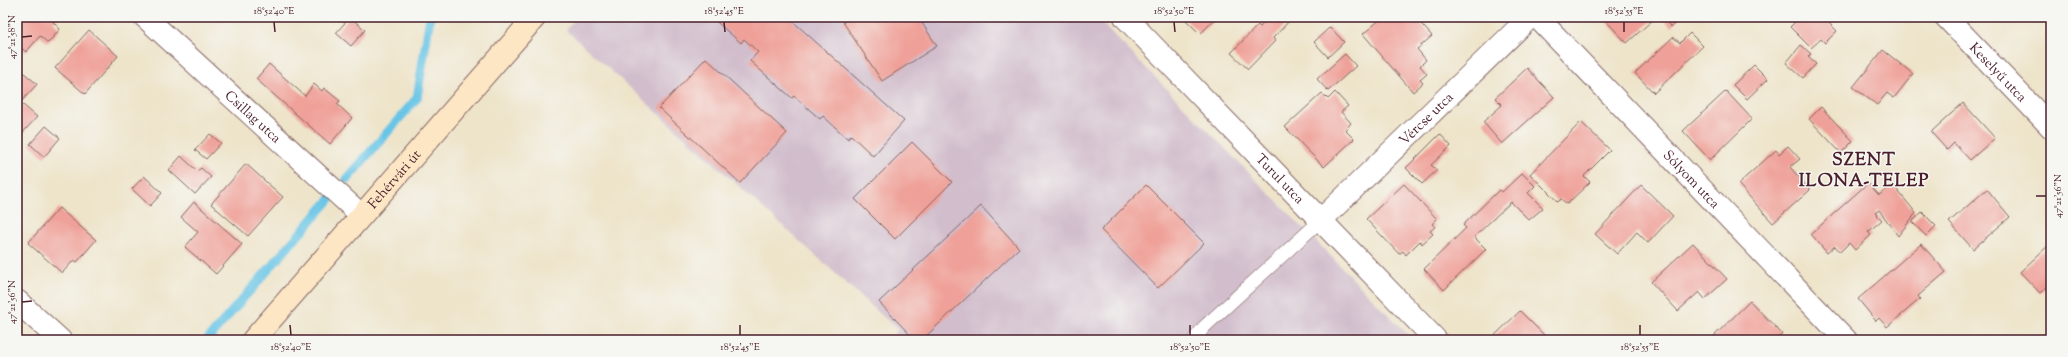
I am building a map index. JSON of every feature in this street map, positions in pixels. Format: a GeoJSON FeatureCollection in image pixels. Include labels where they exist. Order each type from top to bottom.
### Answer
{"type":"FeatureCollection","features":[{"type":"Feature","properties":{"kind":"main road","name":"Fehérvári út"},"geometry":{"type":"LineString","coordinates":[[253,340],[535,17]]}},
{"type":"Feature","properties":{"kind":"street","name":"Csillag utca"},"geometry":{"type":"LineString","coordinates":[[145,17],[361,215]]}},
{"type":"Feature","properties":{"kind":"street","name":"Turul utca"},"geometry":{"type":"LineString","coordinates":[[1125,17],[1436,340]]}},
{"type":"Feature","properties":{"kind":"street","name":"Vércse utca"},"geometry":{"type":"LineString","coordinates":[[1321,220],[1530,17]]}},
{"type":"Feature","properties":{"kind":"street","name":"Sólyom utca"},"geometry":{"type":"LineString","coordinates":[[1538,17],[1846,340]]}},
{"type":"Feature","properties":{"kind":"street","name":"Keselyű utca"},"geometry":{"type":"LineString","coordinates":[[1946,17],[2051,127]]}},
{"type":"Feature","properties":{"kind":"street"},"geometry":{"type":"LineString","coordinates":[[17,301],[60,340]]}},
{"type":"Feature","properties":{"kind":"lane"},"geometry":{"type":"LineString","coordinates":[[1194,340],[1204,327],[1321,220]]}},
{"type":"Feature","properties":{"kind":"shaded area"},"geometry":{"type":"Polygon","coordinates":[[[577,17],[1096,17],[1413,340],[889,340],[898,330],[566,30],[577,17]]]}},
{"type":"Feature","properties":{"kind":"building"},"geometry":{"type":"Polygon","coordinates":[[[17,17],[58,17],[53,22],[60,29],[48,43],[40,36],[26,52],[17,44],[17,17]]]}},
{"type":"Feature","properties":{"kind":"building"},"geometry":{"type":"Polygon","coordinates":[[[350,17],[365,30],[351,46],[336,33],[350,17]]]}},
{"type":"Feature","properties":{"kind":"building"},"geometry":{"type":"Polygon","coordinates":[[[711,17],[788,17],[904,121],[873,156],[851,135],[848,139],[823,116],[820,119],[794,96],[792,98],[750,61],[758,52],[744,39],[741,43],[711,17]]]}},
{"type":"Feature","properties":{"kind":"building"},"geometry":{"type":"Polygon","coordinates":[[[850,17],[918,17],[937,46],[882,81],[843,22],[850,17]]]}},
{"type":"Feature","properties":{"kind":"building"},"geometry":{"type":"Polygon","coordinates":[[[1183,17],[1217,17],[1200,34],[1183,17]]]}},
{"type":"Feature","properties":{"kind":"building"},"geometry":{"type":"Polygon","coordinates":[[[1270,17],[1292,18],[1273,38],[1275,41],[1248,69],[1231,53],[1258,25],[1260,27],[1270,17]]]}},
{"type":"Feature","properties":{"kind":"building"},"geometry":{"type":"Polygon","coordinates":[[[1383,17],[1415,17],[1432,36],[1417,49],[1426,60],[1420,66],[1427,74],[1420,80],[1423,83],[1413,92],[1363,34],[1383,17]]]}},
{"type":"Feature","properties":{"kind":"building"},"geometry":{"type":"Polygon","coordinates":[[[1602,17],[1656,17],[1627,43],[1602,17]]]}},
{"type":"Feature","properties":{"kind":"building"},"geometry":{"type":"Polygon","coordinates":[[[1662,17],[1681,17],[1671,27],[1662,17]]]}},
{"type":"Feature","properties":{"kind":"building"},"geometry":{"type":"Polygon","coordinates":[[[1800,17],[1823,17],[1837,31],[1825,43],[1821,39],[1811,48],[1790,27],[1800,17]]]}},
{"type":"Feature","properties":{"kind":"building"},"geometry":{"type":"Polygon","coordinates":[[[1330,27],[1344,42],[1328,57],[1314,42],[1330,27]]]}},
{"type":"Feature","properties":{"kind":"building"},"geometry":{"type":"Polygon","coordinates":[[[89,30],[118,56],[85,94],[55,68],[89,30]]]}},
{"type":"Feature","properties":{"kind":"building"},"geometry":{"type":"Polygon","coordinates":[[[1690,33],[1703,46],[1654,93],[1635,73],[1673,37],[1680,43],[1690,33]]]}},
{"type":"Feature","properties":{"kind":"building"},"geometry":{"type":"Polygon","coordinates":[[[1801,45],[1811,54],[1808,57],[1816,64],[1803,78],[1786,63],[1801,45]]]}},
{"type":"Feature","properties":{"kind":"building"},"geometry":{"type":"Polygon","coordinates":[[[1883,50],[1913,74],[1894,98],[1887,93],[1877,105],[1853,87],[1883,50]]]}},
{"type":"Feature","properties":{"kind":"building"},"geometry":{"type":"Polygon","coordinates":[[[1345,54],[1356,66],[1328,91],[1317,79],[1345,54]]]}},
{"type":"Feature","properties":{"kind":"building"},"geometry":{"type":"Polygon","coordinates":[[[706,58],[787,133],[740,183],[659,108],[706,58]]]}},
{"type":"Feature","properties":{"kind":"building"},"geometry":{"type":"Polygon","coordinates":[[[269,64],[305,96],[314,84],[322,91],[324,88],[340,101],[337,104],[352,118],[330,144],[256,79],[269,64]]]}},
{"type":"Feature","properties":{"kind":"building"},"geometry":{"type":"Polygon","coordinates":[[[1754,65],[1768,79],[1747,99],[1733,85],[1754,65]]]}},
{"type":"Feature","properties":{"kind":"building"},"geometry":{"type":"Polygon","coordinates":[[[17,67],[37,84],[22,101],[17,96],[17,67]]]}},
{"type":"Feature","properties":{"kind":"building"},"geometry":{"type":"Polygon","coordinates":[[[1527,68],[1554,97],[1502,144],[1483,122],[1502,105],[1495,98],[1527,68]]]}},
{"type":"Feature","properties":{"kind":"building"},"geometry":{"type":"Polygon","coordinates":[[[1726,91],[1752,119],[1710,160],[1683,131],[1726,91]]]}},
{"type":"Feature","properties":{"kind":"building"},"geometry":{"type":"Polygon","coordinates":[[[1335,92],[1348,106],[1341,112],[1351,123],[1345,130],[1354,139],[1324,167],[1285,127],[1322,93],[1328,99],[1335,92]]]}},
{"type":"Feature","properties":{"kind":"building"},"geometry":{"type":"Polygon","coordinates":[[[1963,103],[1995,138],[1970,160],[1954,143],[1947,150],[1931,132],[1963,103]]]}},
{"type":"Feature","properties":{"kind":"building"},"geometry":{"type":"Polygon","coordinates":[[[22,104],[37,117],[17,139],[17,109],[22,104]]]}},
{"type":"Feature","properties":{"kind":"building"},"geometry":{"type":"Polygon","coordinates":[[[1821,107],[1853,141],[1841,153],[1809,119],[1821,107]]]}},
{"type":"Feature","properties":{"kind":"building"},"geometry":{"type":"Polygon","coordinates":[[[1581,122],[1610,150],[1584,176],[1590,182],[1567,204],[1561,199],[1558,202],[1530,174],[1581,122]]]}},
{"type":"Feature","properties":{"kind":"building"},"geometry":{"type":"Polygon","coordinates":[[[46,126],[60,138],[44,157],[30,144],[46,126]]]}},
{"type":"Feature","properties":{"kind":"building"},"geometry":{"type":"Polygon","coordinates":[[[210,134],[221,143],[206,159],[195,150],[210,134]]]}},
{"type":"Feature","properties":{"kind":"building"},"geometry":{"type":"Polygon","coordinates":[[[1440,134],[1451,146],[1431,165],[1437,170],[1422,184],[1406,168],[1440,134]]]}},
{"type":"Feature","properties":{"kind":"building"},"geometry":{"type":"Polygon","coordinates":[[[912,142],[952,182],[895,239],[855,199],[912,142]]]}},
{"type":"Feature","properties":{"kind":"building"},"geometry":{"type":"Polygon","coordinates":[[[1788,146],[1800,159],[1790,167],[1810,190],[1773,223],[1738,184],[1776,150],[1779,154],[1788,146]]]}},
{"type":"Feature","properties":{"kind":"building"},"geometry":{"type":"Polygon","coordinates":[[[181,156],[197,171],[201,168],[211,177],[195,194],[169,170],[181,156]]]}},
{"type":"Feature","properties":{"kind":"building"},"geometry":{"type":"Polygon","coordinates":[[[246,164],[283,197],[248,236],[211,204],[246,164]]]}},
{"type":"Feature","properties":{"kind":"building"},"geometry":{"type":"Polygon","coordinates":[[[1522,173],[1535,186],[1528,193],[1543,208],[1529,220],[1511,202],[1474,237],[1486,249],[1444,290],[1424,269],[1466,228],[1463,225],[1499,190],[1502,192],[1522,173]]]}},
{"type":"Feature","properties":{"kind":"building"},"geometry":{"type":"Polygon","coordinates":[[[144,176],[162,193],[150,206],[132,189],[144,176]]]}},
{"type":"Feature","properties":{"kind":"building"},"geometry":{"type":"Polygon","coordinates":[[[1868,183],[1879,195],[1893,185],[1916,213],[1898,236],[1879,210],[1875,213],[1882,220],[1868,232],[1871,235],[1855,250],[1849,243],[1840,252],[1835,246],[1827,253],[1811,234],[1868,183]]]}},
{"type":"Feature","properties":{"kind":"building"},"geometry":{"type":"Polygon","coordinates":[[[1404,184],[1437,219],[1432,224],[1435,227],[1430,231],[1433,234],[1422,244],[1420,241],[1406,255],[1403,251],[1399,254],[1366,219],[1404,184]]]}},
{"type":"Feature","properties":{"kind":"building"},"geometry":{"type":"Polygon","coordinates":[[[1146,185],[1204,243],[1158,288],[1101,230],[1146,185]]]}},
{"type":"Feature","properties":{"kind":"building"},"geometry":{"type":"Polygon","coordinates":[[[1641,185],[1673,216],[1648,243],[1637,232],[1617,254],[1595,234],[1641,185]]]}},
{"type":"Feature","properties":{"kind":"building"},"geometry":{"type":"Polygon","coordinates":[[[1987,189],[2010,217],[1973,249],[1949,222],[1987,189]]]}},
{"type":"Feature","properties":{"kind":"building"},"geometry":{"type":"Polygon","coordinates":[[[194,202],[242,244],[216,274],[185,247],[198,232],[181,217],[194,202]]]}},
{"type":"Feature","properties":{"kind":"building"},"geometry":{"type":"Polygon","coordinates":[[[981,206],[1019,248],[922,340],[915,340],[879,302],[981,206]]]}},
{"type":"Feature","properties":{"kind":"building"},"geometry":{"type":"Polygon","coordinates":[[[59,208],[96,240],[77,262],[74,260],[62,273],[28,243],[59,208]]]}},
{"type":"Feature","properties":{"kind":"building"},"geometry":{"type":"Polygon","coordinates":[[[1922,212],[1936,226],[1926,236],[1912,222],[1922,212]]]}},
{"type":"Feature","properties":{"kind":"building"},"geometry":{"type":"Polygon","coordinates":[[[1693,243],[1727,279],[1705,299],[1699,292],[1678,311],[1651,282],[1693,243]]]}},
{"type":"Feature","properties":{"kind":"building"},"geometry":{"type":"Polygon","coordinates":[[[2051,243],[2051,282],[2040,293],[2020,272],[2051,243]]]}},
{"type":"Feature","properties":{"kind":"building"},"geometry":{"type":"Polygon","coordinates":[[[1921,244],[1946,272],[1918,296],[1920,299],[1887,327],[1879,318],[1876,321],[1858,299],[1921,244]]]}},
{"type":"Feature","properties":{"kind":"building"},"geometry":{"type":"Polygon","coordinates":[[[1750,301],[1782,334],[1776,340],[1710,340],[1750,301]]]}},
{"type":"Feature","properties":{"kind":"building"},"geometry":{"type":"Polygon","coordinates":[[[1520,311],[1549,340],[1490,340],[1520,311]]]}},
{"type":"Feature","properties":{"kind":"waterway"},"geometry":{"type":"LineString","coordinates":[[347,179],[417,98],[430,17]]}},
{"type":"Feature","properties":{"kind":"waterway"},"geometry":{"type":"LineString","coordinates":[[207,340],[330,199]]}},
{"type":"Feature","properties":{"kind":"district","name":"SZENT ILONA-TELEP"},"geometry":{"type":"Point","coordinates":[1864,169]}}]}
